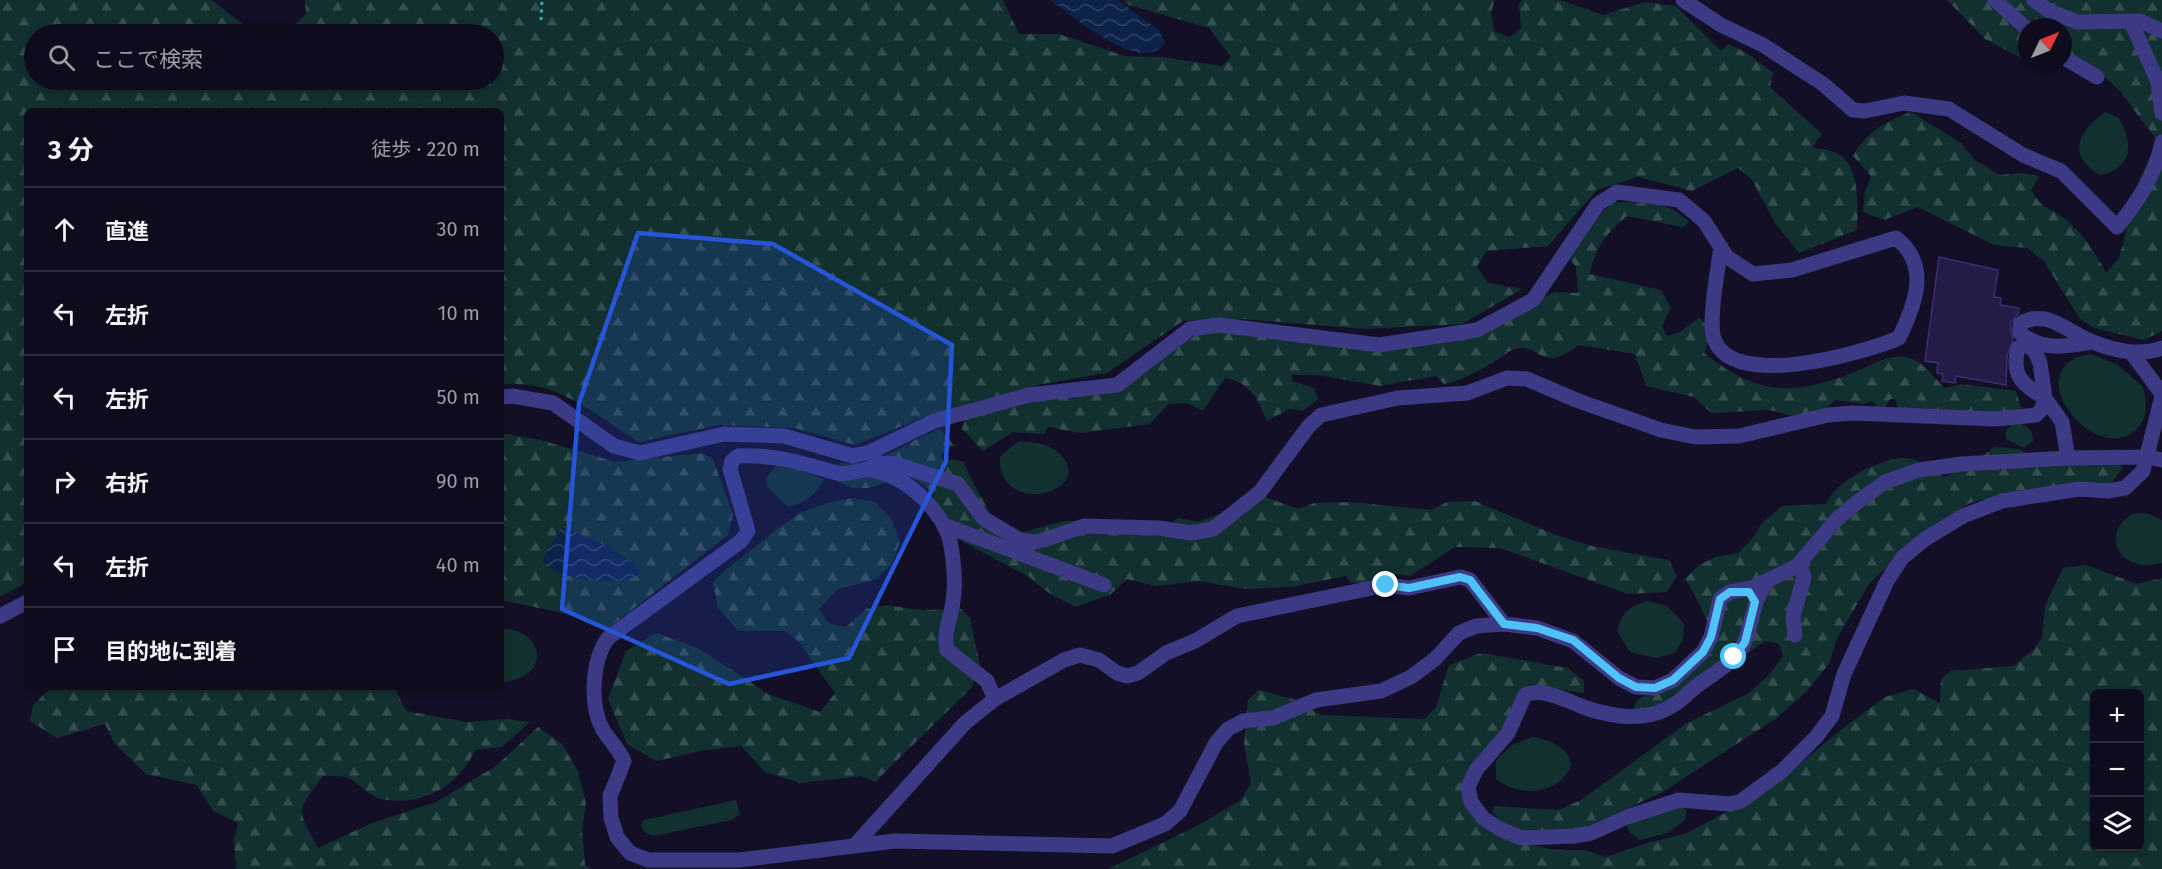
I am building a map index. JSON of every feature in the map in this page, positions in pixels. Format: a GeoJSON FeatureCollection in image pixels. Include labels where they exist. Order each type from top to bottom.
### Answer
{"type":"FeatureCollection","features":[{"type":"Feature","properties":{"kind":"street"},"geometry":{"type":"LineString","coordinates":[[1683,0],[1721,25],[1773,51],[1823,84],[1853,110],[1865,111],[1904,103],[1948,109],[2023,155],[2061,171],[2117,227],[2140,199],[2151,178],[2162,142]]}},
{"type":"Feature","properties":{"kind":"street"},"geometry":{"type":"LineString","coordinates":[[1995,0],[2018,22]]}},
{"type":"Feature","properties":{"kind":"street"},"geometry":{"type":"LineString","coordinates":[[2034,0],[2049,10],[2077,22],[2140,21],[2162,31]]}},
{"type":"Feature","properties":{"kind":"street"},"geometry":{"type":"LineString","coordinates":[[2131,22],[2158,82],[2162,113]]}},
{"type":"Feature","properties":{"kind":"street"},"geometry":{"type":"LineString","coordinates":[[2072,62],[2097,77]]}},
{"type":"Feature","properties":{"kind":"street"},"geometry":{"type":"LineString","coordinates":[[504,397],[553,403],[614,446],[640,453],[724,434],[784,436],[853,456],[870,452],[934,421],[1029,395],[1117,385],[1190,329],[1219,325],[1379,345],[1477,330],[1533,300],[1598,204],[1617,192],[1679,200],[1704,222],[1727,257],[1753,274],[1792,270],[1896,238],[1903,243],[1918,267],[1911,313],[1899,339],[1866,352],[1770,367],[1724,354],[1714,338],[1714,293],[1721,248]]}},
{"type":"Feature","properties":{"kind":"street"},"geometry":{"type":"LineString","coordinates":[[2092,342],[2131,352],[2162,348]]}},
{"type":"Feature","properties":{"kind":"street"},"geometry":{"type":"LineString","coordinates":[[1768,581],[1755,602],[1745,642],[1734,657],[1677,703],[1656,714],[1638,718],[1618,717],[1551,695],[1533,691],[1525,695],[1508,733],[1476,770],[1468,787],[1471,802],[1483,818],[1500,830],[1521,838],[1540,839],[1591,833],[1627,817],[1679,800],[1730,804],[1741,801],[1782,771],[1816,737],[1832,716],[1844,674],[1887,581],[1902,558],[1925,539],[1963,516],[2002,501],[2079,489],[2107,491],[2125,488],[2144,471],[2162,395],[2131,352]]}},
{"type":"Feature","properties":{"kind":"street"},"geometry":{"type":"LineString","coordinates":[[2068,458],[2062,422],[2045,398],[2042,409],[2036,415],[1995,419],[1828,414],[1739,436],[1695,437],[1661,430],[1576,400],[1527,379],[1507,378],[1467,393],[1398,398],[1321,416],[1308,427],[1260,492],[1213,529],[1191,533],[1159,528],[1084,526],[1034,542],[1019,540],[983,518],[958,484],[895,464],[880,463],[849,475],[771,456],[738,456],[732,461],[730,469],[748,531],[741,541],[609,638],[602,647],[596,666],[598,716],[603,729],[620,750],[624,761],[610,796],[617,837],[630,853],[648,860],[739,860],[856,844],[895,842],[1112,846],[1136,838],[1165,824],[1180,811],[1216,743],[1228,729],[1243,721],[1273,718],[1316,700],[1381,691],[1411,678],[1435,659],[1459,633],[1476,626],[1504,624],[1537,628],[1573,640],[1619,678],[1636,687],[1655,688],[1673,680],[1703,652],[1711,637],[1720,599],[1730,592],[1768,581],[1800,563],[1836,520],[1885,482],[1919,470],[1962,464],[2068,458],[2162,460]]}},
{"type":"Feature","properties":{"kind":"street"},"geometry":{"type":"LineString","coordinates":[[864,470],[885,475],[915,491],[933,507],[947,526],[955,575],[953,603],[945,639],[947,650],[987,681],[995,699]]}},
{"type":"Feature","properties":{"kind":"street"},"geometry":{"type":"LineString","coordinates":[[947,526],[1104,585]]}},
{"type":"Feature","properties":{"kind":"street"},"geometry":{"type":"LineString","coordinates":[[1795,635],[1793,617],[1804,577],[1800,563]]}},
{"type":"Feature","properties":{"kind":"street"},"geometry":{"type":"LineString","coordinates":[[856,844],[965,723],[995,699],[1064,660],[1080,655],[1099,660],[1117,673],[1127,676],[1138,674],[1166,653],[1195,641],[1237,616],[1386,585],[1409,588],[1460,577],[1470,580],[1504,624]]}},
{"type":"Feature","properties":{"kind":"street"},"geometry":{"type":"LineString","coordinates":[[1741,590],[1749,592],[1755,602]]}},
{"type":"Feature","properties":{"kind":"street"},"geometry":{"type":"LineString","coordinates":[[0,616],[24,604]]}},
{"type":"Feature","properties":{"kind":"path"},"geometry":{"type":"LineString","coordinates":[[541,20],[542,0]]}},
{"type":"Feature","properties":{"kind":"highlighted area"},"geometry":{"type":"Polygon","coordinates":[[[638,233],[773,244],[952,345],[946,461],[849,658],[729,684],[562,609],[579,403],[638,233]]]}},
{"type":"Feature","properties":{"kind":"green space"},"geometry":{"type":"Polygon","coordinates":[[[0,0],[212,0],[244,24],[24,24],[24,90],[504,90],[504,24],[295,24],[306,14],[305,0],[1003,0],[1019,34],[1059,34],[1125,56],[1162,57],[1222,66],[1231,57],[1209,28],[1129,5],[1123,0],[1495,0],[1491,13],[1494,31],[1509,37],[1521,29],[1519,3],[1523,0],[1560,0],[1603,15],[1645,2],[1676,6],[1721,51],[1728,44],[1747,53],[1773,73],[1770,87],[1822,134],[1812,147],[1840,155],[1847,161],[1854,179],[1857,230],[1799,253],[1775,223],[1752,180],[1738,168],[1692,191],[1638,177],[1597,190],[1548,246],[1486,251],[1477,267],[1488,283],[1522,289],[1462,324],[1364,329],[1242,319],[1183,321],[1107,373],[1042,384],[929,415],[855,445],[794,428],[719,425],[639,442],[591,410],[557,392],[521,384],[504,385],[504,108],[24,108],[24,584],[0,597],[0,0]]]}},
{"type":"Feature","properties":{"kind":"green space"},"geometry":{"type":"Polygon","coordinates":[[[1947,0],[1993,0],[2018,24],[2018,56],[1985,39],[1947,0]]]}},
{"type":"Feature","properties":{"kind":"green space"},"geometry":{"type":"Polygon","coordinates":[[[1999,0],[2162,0],[2162,147],[2120,91],[2098,71],[2072,58],[2072,18],[2020,18],[1999,0]]]}},
{"type":"Feature","properties":{"kind":"green space"},"geometry":{"type":"Polygon","coordinates":[[[1911,112],[1961,143],[1975,160],[2000,175],[2022,173],[2039,176],[2031,190],[2042,205],[2062,217],[2082,235],[2106,273],[2119,258],[2139,180],[2149,159],[2162,153],[2162,331],[2144,340],[2094,328],[2079,318],[2044,261],[2027,248],[1994,245],[1918,207],[1884,220],[1863,212],[1865,191],[1871,176],[1853,156],[1871,133],[1911,112]]]}},
{"type":"Feature","properties":{"kind":"green space"},"geometry":{"type":"Polygon","coordinates":[[[2105,112],[2118,117],[2127,136],[2128,145],[2124,161],[2119,167],[2100,175],[2082,159],[2079,151],[2083,135],[2088,127],[2105,112]]]}},
{"type":"Feature","properties":{"kind":"green space"},"geometry":{"type":"Polygon","coordinates":[[[1614,202],[1655,204],[1674,210],[1689,223],[1682,227],[1627,216],[1603,241],[1595,256],[1590,274],[1661,290],[1671,308],[1662,326],[1667,336],[1680,332],[1699,318],[1709,327],[1709,340],[1704,353],[1724,368],[1743,378],[1761,385],[1798,388],[1839,378],[1883,360],[1901,356],[1918,362],[1945,388],[1961,384],[2016,391],[2021,408],[2018,412],[2008,416],[1898,408],[1895,399],[1890,399],[1886,406],[1879,409],[1872,401],[1864,404],[1836,400],[1821,411],[1796,417],[1770,410],[1711,413],[1694,397],[1646,386],[1635,354],[1578,345],[1556,358],[1548,358],[1524,348],[1515,349],[1471,375],[1444,384],[1436,376],[1380,386],[1319,375],[1292,375],[1292,381],[1314,388],[1318,399],[1303,411],[1289,409],[1267,421],[1252,393],[1234,380],[1225,378],[1203,411],[1187,403],[1168,404],[1150,424],[1080,433],[1048,427],[1044,434],[1013,432],[983,451],[962,429],[965,419],[1013,403],[1135,379],[1187,340],[1207,331],[1381,349],[1480,333],[1554,292],[1578,293],[1576,267],[1570,259],[1602,212],[1614,202]]]}},
{"type":"Feature","properties":{"kind":"green space"},"geometry":{"type":"Polygon","coordinates":[[[2091,354],[2118,365],[2143,387],[2146,404],[2143,420],[2136,430],[2119,438],[2100,436],[2083,426],[2068,410],[2060,393],[2060,376],[2069,362],[2091,354]]]}},
{"type":"Feature","properties":{"kind":"green space"},"geometry":{"type":"Polygon","coordinates":[[[2015,422],[2026,426],[2032,433],[2033,441],[2024,448],[2006,439],[2006,430],[2015,422]]]}},
{"type":"Feature","properties":{"kind":"green space"},"geometry":{"type":"Polygon","coordinates":[[[940,429],[954,445],[941,455],[943,463],[953,459],[964,462],[991,516],[1023,532],[1060,522],[1095,519],[1167,526],[1178,518],[1198,522],[1265,497],[1299,509],[1314,503],[1350,502],[1431,510],[1447,502],[1475,501],[1556,535],[1592,546],[1669,560],[1677,576],[1667,592],[1628,594],[1500,548],[1455,547],[1410,576],[1395,574],[1391,582],[1351,583],[1346,576],[1291,587],[1245,589],[1199,581],[1157,586],[1127,579],[1111,594],[1075,607],[1049,593],[1029,577],[941,530],[935,500],[928,488],[921,483],[901,474],[885,483],[869,488],[853,488],[837,481],[840,463],[880,458],[940,429]]]}},
{"type":"Feature","properties":{"kind":"green space"},"geometry":{"type":"Polygon","coordinates":[[[504,434],[541,440],[616,462],[702,453],[713,459],[733,514],[728,535],[606,630],[563,613],[504,601],[504,434]]]}},
{"type":"Feature","properties":{"kind":"green space"},"geometry":{"type":"Polygon","coordinates":[[[1018,442],[1041,444],[1056,451],[1061,455],[1068,469],[1066,480],[1056,489],[1042,493],[1027,493],[1013,488],[1003,476],[1000,456],[1018,442]]]}},
{"type":"Feature","properties":{"kind":"green space"},"geometry":{"type":"Polygon","coordinates":[[[1995,447],[2019,449],[2053,465],[2081,450],[2108,451],[2123,468],[2109,486],[2036,489],[2015,508],[1985,499],[1970,503],[1933,525],[1869,584],[1837,638],[1829,664],[1806,692],[1777,718],[1661,793],[1577,831],[1530,834],[1509,829],[1493,813],[1493,806],[1558,810],[1581,800],[1687,723],[1749,693],[1770,674],[1783,656],[1779,644],[1766,641],[1678,707],[1661,715],[1626,722],[1638,699],[1677,682],[1716,635],[1685,579],[1698,566],[1715,557],[1738,553],[1753,538],[1761,524],[1782,506],[1826,504],[1832,495],[1852,477],[1878,464],[1904,458],[1915,460],[1944,477],[1963,469],[1995,447]]]}},
{"type":"Feature","properties":{"kind":"green space"},"geometry":{"type":"Polygon","coordinates":[[[776,466],[796,469],[824,479],[818,490],[810,497],[788,507],[767,486],[766,478],[776,466]]]}},
{"type":"Feature","properties":{"kind":"green space"},"geometry":{"type":"Polygon","coordinates":[[[853,498],[875,502],[891,518],[900,542],[892,564],[875,580],[838,589],[819,609],[828,623],[846,627],[866,609],[887,605],[921,610],[961,609],[970,618],[980,665],[972,687],[875,782],[862,776],[800,783],[765,772],[741,746],[706,750],[656,761],[627,744],[608,699],[626,651],[656,633],[698,648],[768,694],[820,712],[835,693],[799,642],[785,631],[738,631],[718,608],[713,583],[729,567],[790,520],[810,509],[853,498]]]}},
{"type":"Feature","properties":{"kind":"green space"},"geometry":{"type":"Polygon","coordinates":[[[2134,513],[2149,514],[2162,520],[2162,563],[2145,565],[2133,562],[2119,551],[2116,535],[2119,527],[2134,513]]]}},
{"type":"Feature","properties":{"kind":"green space"},"geometry":{"type":"Polygon","coordinates":[[[2086,565],[2137,584],[2162,578],[2162,869],[1108,869],[1193,828],[1240,801],[1251,784],[1244,743],[1248,700],[1259,690],[1293,699],[1321,715],[1425,719],[1436,707],[1449,665],[1481,653],[1568,668],[1584,681],[1584,693],[1530,685],[1519,697],[1503,731],[1474,767],[1469,807],[1523,843],[1555,850],[1585,850],[1606,857],[1647,843],[1685,834],[1770,789],[1838,732],[1885,697],[1913,689],[1940,703],[1941,679],[1950,671],[2013,666],[2032,651],[2042,638],[2045,606],[2063,568],[2086,565]]]}},
{"type":"Feature","properties":{"kind":"green space"},"geometry":{"type":"Polygon","coordinates":[[[1648,601],[1667,606],[1684,624],[1683,640],[1675,653],[1656,658],[1630,652],[1617,631],[1627,611],[1648,601]]]}},
{"type":"Feature","properties":{"kind":"green space"},"geometry":{"type":"Polygon","coordinates":[[[504,629],[516,631],[527,637],[534,645],[537,655],[535,664],[529,673],[517,679],[504,681],[504,629]]]}},
{"type":"Feature","properties":{"kind":"green space"},"geometry":{"type":"Polygon","coordinates":[[[49,690],[396,690],[406,711],[466,722],[508,719],[530,722],[502,747],[475,750],[459,774],[449,783],[425,797],[396,801],[381,799],[347,778],[323,776],[307,798],[302,811],[303,818],[318,848],[372,823],[436,802],[496,766],[538,727],[562,744],[578,771],[586,804],[582,831],[585,865],[592,869],[236,869],[234,839],[238,823],[213,811],[197,785],[146,774],[115,744],[105,724],[57,738],[30,721],[33,705],[49,690]]]}},
{"type":"Feature","properties":{"kind":"green space"},"geometry":{"type":"Polygon","coordinates":[[[1594,713],[1626,722],[1606,721],[1585,716],[1594,713]]]}},
{"type":"Feature","properties":{"kind":"green space"},"geometry":{"type":"Polygon","coordinates":[[[1532,737],[1551,742],[1567,754],[1571,766],[1565,776],[1547,788],[1526,791],[1505,785],[1496,779],[1496,760],[1512,745],[1532,737]]]}},
{"type":"Feature","properties":{"kind":"green space"},"geometry":{"type":"Polygon","coordinates":[[[736,800],[740,814],[732,820],[654,836],[644,832],[641,825],[644,820],[736,800]]]}},
{"type":"Feature","properties":{"kind":"green space"},"geometry":{"type":"Polygon","coordinates":[[[1676,805],[1686,809],[1686,819],[1668,833],[1640,840],[1629,832],[1627,824],[1676,805]]]}},
{"type":"Feature","properties":{"kind":"water"},"geometry":{"type":"Polygon","coordinates":[[[1050,0],[1118,0],[1159,30],[1165,43],[1154,51],[1140,53],[1124,48],[1089,29],[1050,0]]]}},
{"type":"Feature","properties":{"kind":"water"},"geometry":{"type":"Polygon","coordinates":[[[561,527],[593,539],[616,552],[626,558],[640,573],[624,580],[600,581],[576,578],[553,570],[542,561],[561,527]]]}},
{"type":"Feature","properties":{"kind":"building"},"geometry":{"type":"Polygon","coordinates":[[[1939,257],[1998,270],[1994,297],[2001,298],[2000,305],[2019,308],[2018,314],[2010,323],[2013,340],[2007,356],[2006,385],[1956,376],[1955,383],[1942,381],[1943,374],[1937,373],[1938,363],[1925,361],[1939,257]]]}},
{"type":"Feature","properties":{"kind":"route"},"geometry":{"type":"LineString","coordinates":[[1386,585],[1409,588],[1460,577],[1470,580],[1504,624],[1537,628],[1573,640],[1619,678],[1636,687],[1655,688],[1673,680],[1703,652],[1711,637],[1720,599],[1730,592],[1741,590],[1753,595],[1755,602],[1745,642],[1734,657]]}}]}
